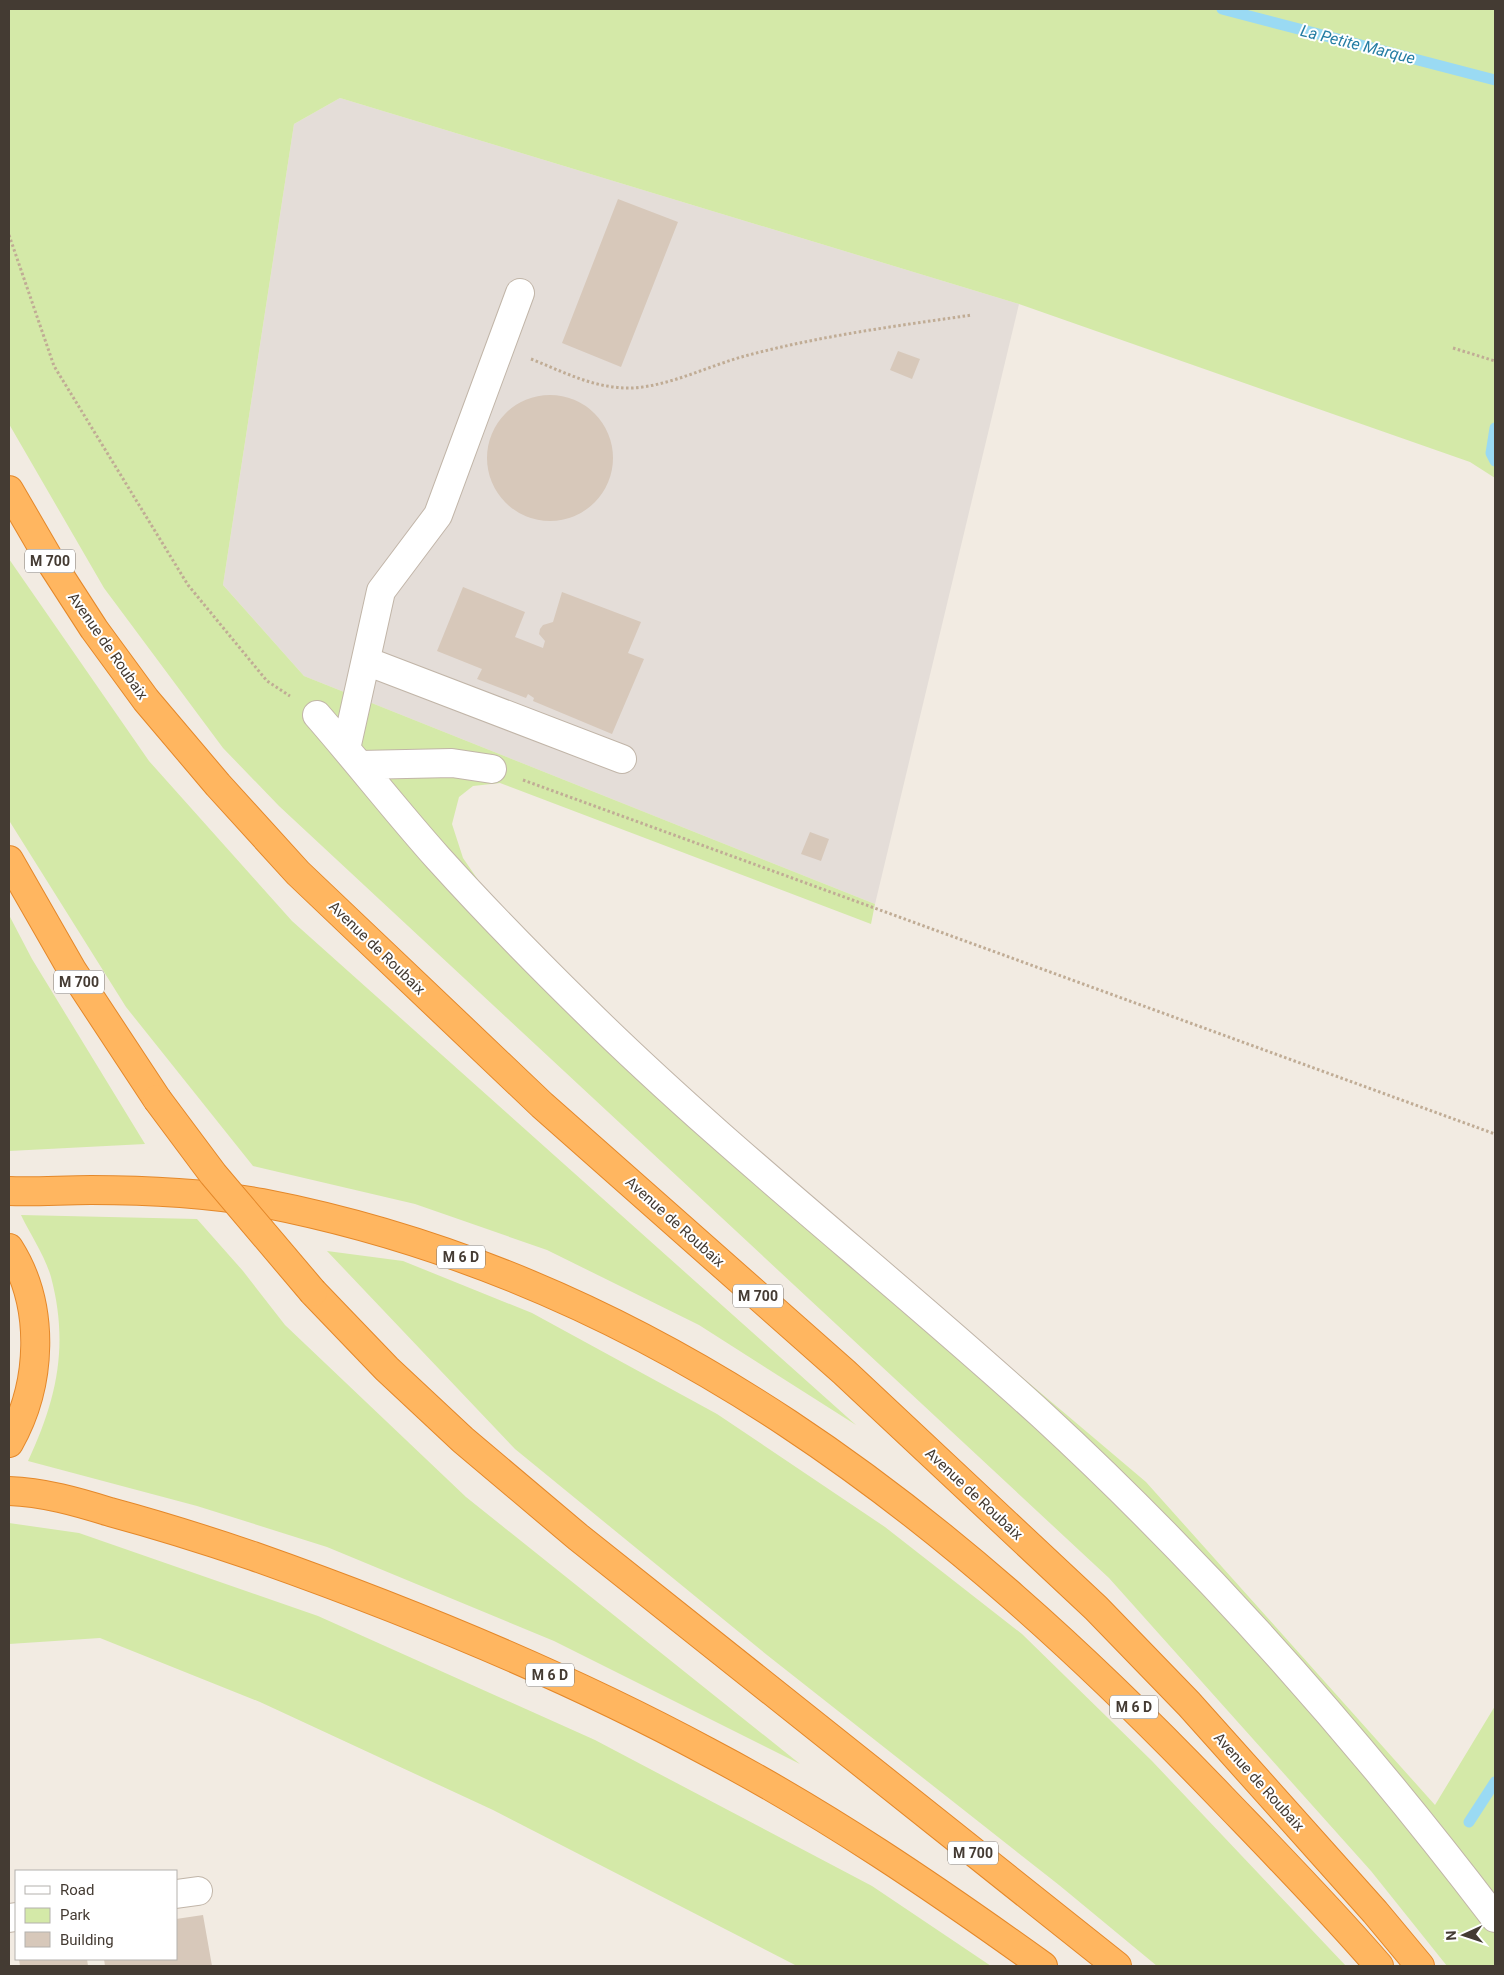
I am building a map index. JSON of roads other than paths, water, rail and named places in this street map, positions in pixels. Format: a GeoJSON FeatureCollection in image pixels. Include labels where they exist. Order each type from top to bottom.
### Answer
{"type":"FeatureCollection","features":[{"type":"Feature","properties":{"kind":"highway","name":"Avenue de Roubaix"},"geometry":{"type":"LineString","coordinates":[[9,490],[52,564],[94,629],[146,700],[218,785],[298,873],[542,1105],[844,1372],[1096,1608],[1189,1704],[1376,1912],[1420,1966]]}},
{"type":"Feature","properties":{"kind":"highway","name":"M 700"},"geometry":{"type":"LineString","coordinates":[[9,860],[72,970],[157,1099],[213,1174],[313,1292],[387,1369],[428,1408],[578,1537],[1117,1966]]}},
{"type":"Feature","properties":{"kind":"highway","name":"M 6 D"},"geometry":{"type":"LineString","coordinates":[[9,1191],[101,1190],[202,1194],[262,1203],[392,1235],[474,1261],[575,1303],[644,1337],[785,1421],[864,1476],[973,1561],[1092,1666],[1150,1723],[1305,1884],[1379,1966]]}},
{"type":"Feature","properties":{"kind":"highway"},"geometry":{"type":"LineString","coordinates":[[9,1248],[23,1278],[31,1306],[35,1333],[35,1362],[30,1390],[22,1417],[9,1443]]}},
{"type":"Feature","properties":{"kind":"highway","name":"M 6 D"},"geometry":{"type":"LineString","coordinates":[[9,1491],[42,1494],[211,1542],[385,1605],[577,1686],[711,1753],[830,1822],[904,1869],[1043,1966]]}},
{"type":"Feature","properties":{"kind":"street"},"geometry":{"type":"LineString","coordinates":[[353,757],[366,661],[381,591],[438,515],[520,293]]}},
{"type":"Feature","properties":{"kind":"street"},"geometry":{"type":"LineString","coordinates":[[366,661],[622,759]]}},
{"type":"Feature","properties":{"kind":"street"},"geometry":{"type":"LineString","coordinates":[[317,715],[439,859],[588,1013],[755,1167],[1039,1412],[1141,1510],[1282,1658],[1370,1760],[1495,1918]]}},
{"type":"Feature","properties":{"kind":"street"},"geometry":{"type":"LineString","coordinates":[[353,757],[452,763],[492,769]]}},
{"type":"Feature","properties":{"kind":"waterway","name":"La Petite Marque"},"geometry":{"type":"LineString","coordinates":[[1222,9],[1495,80]]}},
{"type":"Feature","properties":{"kind":"waterway","name":"La Petite Marque"},"geometry":{"type":"LineString","coordinates":[[1495,428],[1491,453],[1495,461]]}},
{"type":"Feature","properties":{"kind":"waterway","name":"La Petite Marque"},"geometry":{"type":"LineString","coordinates":[[1469,1822],[1495,1782]]}}]}
